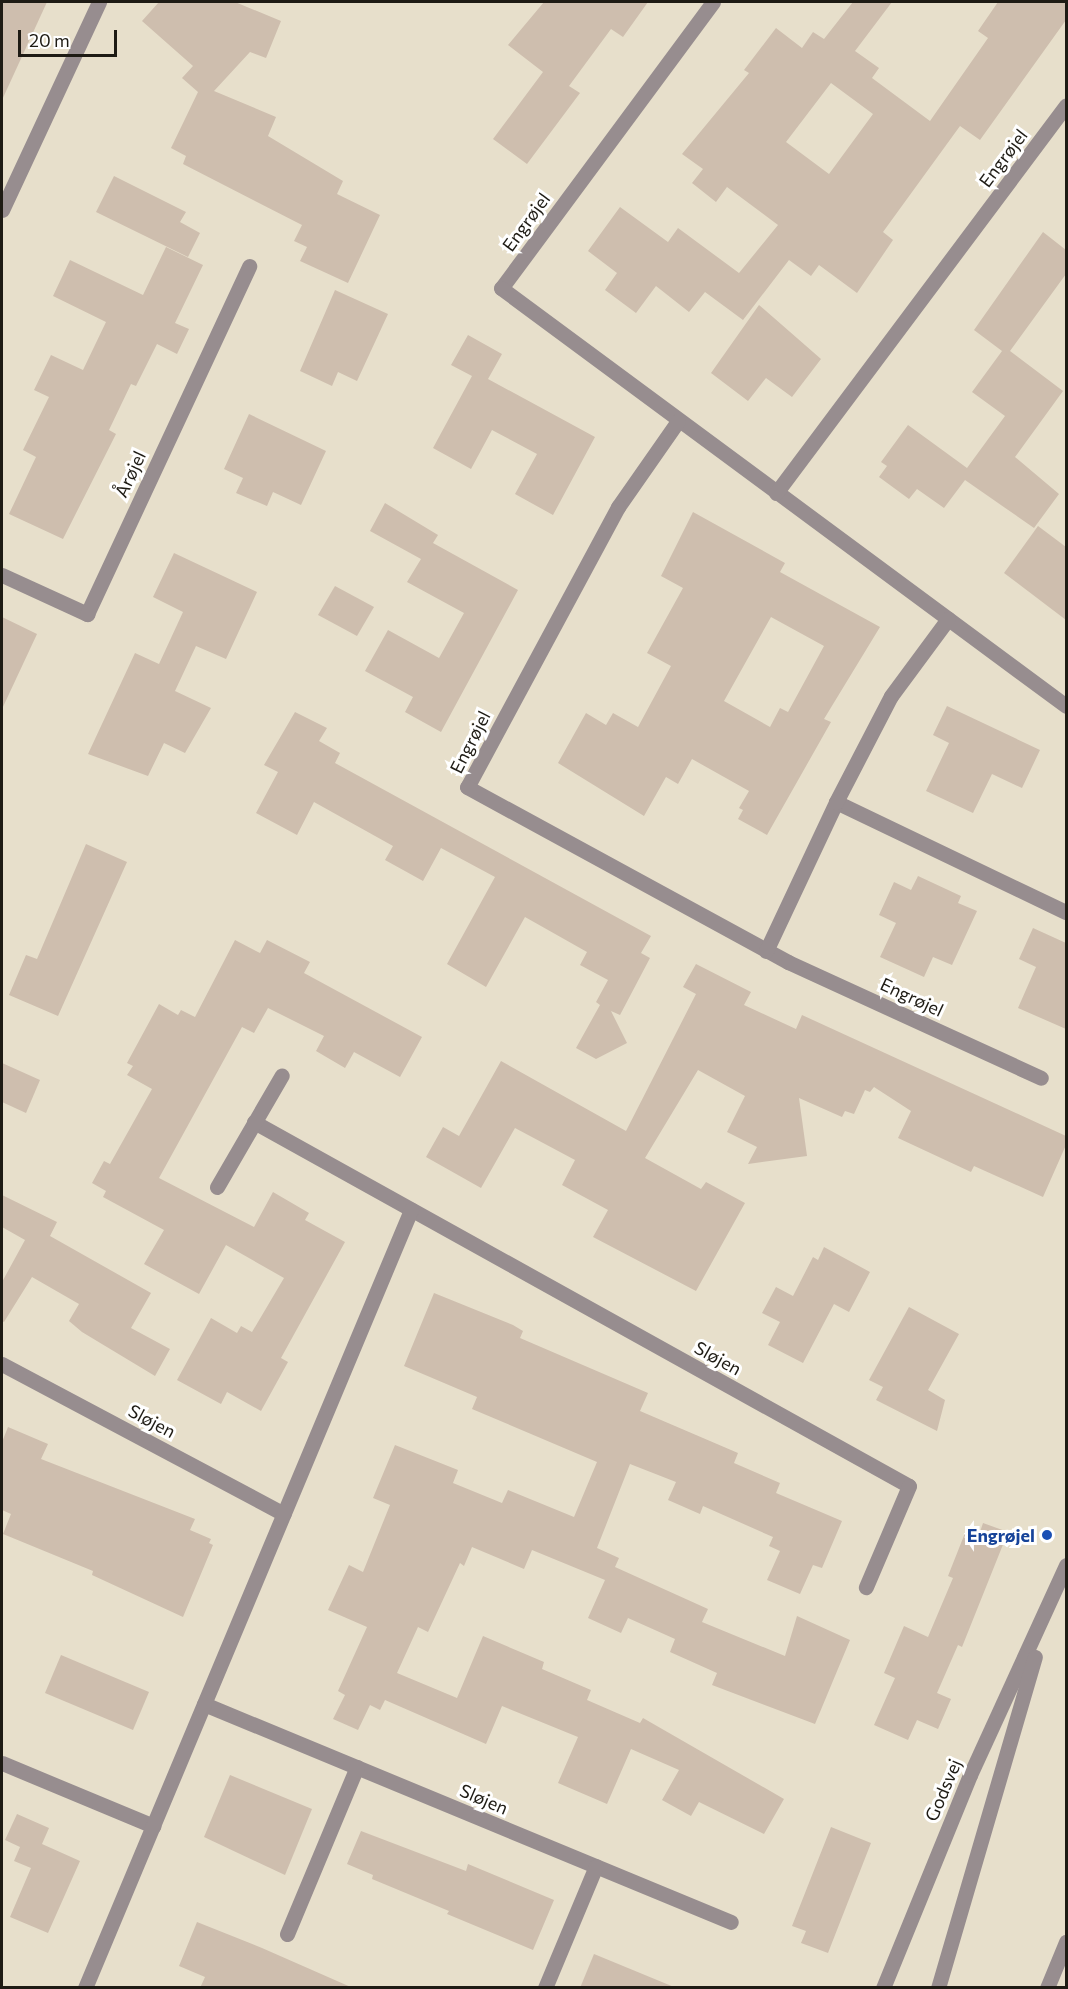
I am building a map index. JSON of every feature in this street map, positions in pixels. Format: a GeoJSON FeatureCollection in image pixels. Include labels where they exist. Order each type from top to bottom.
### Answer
{"type":"FeatureCollection","features":[{"type":"Feature","properties":{"kind":"street"},"geometry":{"type":"LineString","coordinates":[[2,210],[99,2]]}},
{"type":"Feature","properties":{"kind":"street","name":"Engrøjel"},"geometry":{"type":"LineString","coordinates":[[714,2],[501,288],[1066,706]]}},
{"type":"Feature","properties":{"kind":"street","name":"Engrøjel"},"geometry":{"type":"LineString","coordinates":[[776,493],[1066,106]]}},
{"type":"Feature","properties":{"kind":"street","name":"Årøjel"},"geometry":{"type":"LineString","coordinates":[[2,575],[87,614],[249,266]]}},
{"type":"Feature","properties":{"kind":"street","name":"Engrøjel"},"geometry":{"type":"LineString","coordinates":[[678,421],[618,507],[466,787],[766,951],[1041,1078]]}},
{"type":"Feature","properties":{"kind":"street"},"geometry":{"type":"LineString","coordinates":[[766,951],[836,802],[891,696],[948,619]]}},
{"type":"Feature","properties":{"kind":"street"},"geometry":{"type":"LineString","coordinates":[[836,802],[1066,912]]}},
{"type":"Feature","properties":{"kind":"street"},"geometry":{"type":"LineString","coordinates":[[217,1187],[282,1075]]}},
{"type":"Feature","properties":{"kind":"street","name":"Sløjen"},"geometry":{"type":"LineString","coordinates":[[254,1122],[909,1486],[866,1587]]}},
{"type":"Feature","properties":{"kind":"street"},"geometry":{"type":"LineString","coordinates":[[85,1988],[411,1210]]}},
{"type":"Feature","properties":{"kind":"street","name":"Sløjen"},"geometry":{"type":"LineString","coordinates":[[2,1364],[284,1514]]}},
{"type":"Feature","properties":{"kind":"street","name":"Godsvej"},"geometry":{"type":"LineString","coordinates":[[883,1988],[969,1775],[1048,1611],[1066,1565]]}},
{"type":"Feature","properties":{"kind":"street","name":"Godsvej"},"geometry":{"type":"LineString","coordinates":[[938,1988],[1048,1611]]}},
{"type":"Feature","properties":{"kind":"street","name":"Sløjen"},"geometry":{"type":"LineString","coordinates":[[204,1704],[731,1922]]}},
{"type":"Feature","properties":{"kind":"street"},"geometry":{"type":"LineString","coordinates":[[2,1763],[153,1826]]}},
{"type":"Feature","properties":{"kind":"street"},"geometry":{"type":"LineString","coordinates":[[287,1934],[357,1767]]}},
{"type":"Feature","properties":{"kind":"street"},"geometry":{"type":"LineString","coordinates":[[545,1988],[596,1866]]}},
{"type":"Feature","properties":{"kind":"street"},"geometry":{"type":"LineString","coordinates":[[1047,1988],[1066,1941]]}},
{"type":"Feature","properties":{"kind":"building"},"geometry":{"type":"Polygon","coordinates":[[[2,2],[47,2],[2,100],[2,2]]]}},
{"type":"Feature","properties":{"kind":"building"},"geometry":{"type":"Polygon","coordinates":[[[159,2],[235,2],[281,21],[266,58],[250,52],[214,91],[276,117],[268,136],[343,181],[337,194],[380,215],[348,283],[300,261],[307,247],[294,241],[302,225],[183,164],[186,156],[171,148],[198,92],[182,78],[193,66],[142,21],[159,2]]]}},
{"type":"Feature","properties":{"kind":"building"},"geometry":{"type":"Polygon","coordinates":[[[544,2],[648,2],[623,37],[611,29],[569,86],[580,93],[527,164],[493,139],[543,72],[508,45],[544,2]]]}},
{"type":"Feature","properties":{"kind":"building"},"geometry":{"type":"Polygon","coordinates":[[[853,2],[892,2],[855,51],[879,68],[872,78],[930,121],[988,38],[978,31],[998,2],[1066,2],[1066,20],[980,140],[960,126],[883,232],[893,240],[857,293],[819,265],[811,276],[789,260],[743,320],[705,292],[689,312],[656,286],[636,313],[605,290],[617,273],[588,251],[620,207],[668,242],[678,228],[739,273],[778,225],[727,187],[716,202],[692,183],[703,169],[682,154],[749,73],[744,70],[776,28],[802,48],[813,32],[824,39],[853,2]],[[831,83],[786,142],[829,174],[873,114],[831,83]]]}},
{"type":"Feature","properties":{"kind":"building"},"geometry":{"type":"Polygon","coordinates":[[[114,176],[186,212],[180,222],[200,233],[188,257],[96,212],[114,176]]]}},
{"type":"Feature","properties":{"kind":"building"},"geometry":{"type":"Polygon","coordinates":[[[1043,232],[1066,250],[1066,274],[1010,351],[1063,391],[1015,457],[1059,494],[1034,528],[965,480],[944,508],[917,489],[909,499],[879,477],[887,466],[881,462],[908,425],[967,468],[1005,416],[972,392],[1002,351],[974,330],[1043,232]]]}},
{"type":"Feature","properties":{"kind":"building"},"geometry":{"type":"Polygon","coordinates":[[[166,247],[203,265],[175,323],[189,329],[177,354],[157,344],[136,386],[131,384],[109,430],[116,434],[63,539],[9,514],[36,457],[23,450],[49,397],[34,390],[51,355],[83,370],[106,322],[53,296],[70,260],[143,295],[166,247]]]}},
{"type":"Feature","properties":{"kind":"building"},"geometry":{"type":"Polygon","coordinates":[[[335,290],[388,314],[357,381],[338,372],[332,386],[300,371],[335,290]]]}},
{"type":"Feature","properties":{"kind":"building"},"geometry":{"type":"Polygon","coordinates":[[[759,305],[821,359],[792,397],[766,378],[748,401],[711,373],[759,305]]]}},
{"type":"Feature","properties":{"kind":"building"},"geometry":{"type":"Polygon","coordinates":[[[468,335],[502,354],[488,379],[595,437],[553,515],[515,494],[537,454],[492,430],[471,469],[433,448],[472,376],[451,365],[468,335]]]}},
{"type":"Feature","properties":{"kind":"building"},"geometry":{"type":"Polygon","coordinates":[[[249,414],[326,451],[301,505],[273,492],[267,506],[236,493],[243,478],[224,469],[249,414]]]}},
{"type":"Feature","properties":{"kind":"building"},"geometry":{"type":"Polygon","coordinates":[[[385,503],[438,535],[433,543],[518,590],[441,732],[405,712],[413,697],[365,671],[388,630],[439,658],[464,613],[407,582],[421,559],[370,531],[385,503]]]}},
{"type":"Feature","properties":{"kind":"building"},"geometry":{"type":"Polygon","coordinates":[[[693,512],[785,563],[780,572],[880,627],[824,719],[831,722],[767,835],[738,819],[743,810],[739,808],[749,791],[692,759],[678,784],[666,777],[644,816],[558,763],[586,713],[606,725],[613,713],[638,727],[671,666],[647,653],[683,588],[661,576],[693,512]],[[771,617],[724,701],[770,727],[780,708],[788,712],[824,646],[771,617]]]}},
{"type":"Feature","properties":{"kind":"building"},"geometry":{"type":"Polygon","coordinates":[[[1038,526],[1066,547],[1066,620],[1004,573],[1038,526]]]}},
{"type":"Feature","properties":{"kind":"building"},"geometry":{"type":"Polygon","coordinates":[[[174,553],[257,592],[226,659],[196,646],[175,691],[211,708],[185,753],[164,743],[148,776],[88,754],[135,653],[159,664],[183,612],[153,597],[174,553]]]}},
{"type":"Feature","properties":{"kind":"building"},"geometry":{"type":"Polygon","coordinates":[[[335,586],[374,607],[357,636],[318,615],[335,586]]]}},
{"type":"Feature","properties":{"kind":"building"},"geometry":{"type":"Polygon","coordinates":[[[2,617],[37,634],[2,709],[2,617]]]}},
{"type":"Feature","properties":{"kind":"building"},"geometry":{"type":"Polygon","coordinates":[[[947,706],[1040,750],[1022,788],[992,774],[973,813],[926,791],[949,743],[933,735],[947,706]]]}},
{"type":"Feature","properties":{"kind":"building"},"geometry":{"type":"Polygon","coordinates":[[[295,712],[327,728],[319,741],[340,753],[335,763],[651,936],[641,953],[650,958],[620,1015],[611,1011],[627,1043],[596,1059],[576,1048],[600,1005],[596,1002],[608,980],[580,965],[587,952],[525,917],[486,987],[447,964],[495,877],[441,848],[423,881],[385,860],[393,846],[314,802],[297,835],[256,813],[278,772],[264,765],[295,712]]]}},
{"type":"Feature","properties":{"kind":"building"},"geometry":{"type":"Polygon","coordinates":[[[86,844],[127,862],[58,1016],[9,995],[26,955],[37,959],[86,844]]]}},
{"type":"Feature","properties":{"kind":"building"},"geometry":{"type":"Polygon","coordinates":[[[918,876],[961,896],[958,903],[977,911],[952,965],[933,957],[924,977],[880,957],[896,923],[879,915],[894,882],[911,890],[918,876]]]}},
{"type":"Feature","properties":{"kind":"building"},"geometry":{"type":"Polygon","coordinates":[[[1033,928],[1066,943],[1066,1029],[1018,1008],[1036,967],[1019,959],[1033,928]]]}},
{"type":"Feature","properties":{"kind":"building"},"geometry":{"type":"Polygon","coordinates":[[[235,940],[260,953],[267,940],[310,962],[304,973],[422,1037],[400,1077],[354,1052],[345,1068],[316,1051],[324,1036],[268,1008],[254,1033],[242,1027],[159,1178],[254,1227],[273,1192],[309,1213],[305,1220],[345,1242],[281,1358],[288,1362],[261,1411],[227,1392],[221,1404],[177,1380],[211,1318],[237,1333],[241,1326],[252,1332],[284,1278],[226,1245],[199,1294],[144,1264],[164,1230],[103,1197],[106,1191],[92,1183],[104,1161],[110,1164],[152,1089],[127,1075],[133,1066],[127,1063],[159,1004],[178,1015],[181,1010],[195,1017],[235,940]]]}},
{"type":"Feature","properties":{"kind":"building"},"geometry":{"type":"Polygon","coordinates":[[[696,964],[751,992],[744,1005],[796,1029],[802,1015],[1066,1136],[1066,1145],[1043,1197],[974,1166],[971,1172],[898,1138],[911,1111],[874,1087],[870,1092],[865,1090],[854,1114],[845,1111],[842,1117],[799,1098],[807,1156],[748,1164],[757,1147],[727,1132],[745,1096],[698,1070],[645,1158],[701,1189],[706,1182],[745,1203],[696,1291],[593,1237],[608,1210],[562,1185],[575,1160],[515,1128],[481,1188],[426,1157],[443,1127],[459,1136],[501,1061],[626,1131],[696,994],[683,987],[696,964]]]}},
{"type":"Feature","properties":{"kind":"building"},"geometry":{"type":"Polygon","coordinates":[[[2,1063],[40,1080],[26,1113],[2,1102],[2,1063]]]}},
{"type":"Feature","properties":{"kind":"building"},"geometry":{"type":"Polygon","coordinates":[[[2,1195],[57,1222],[50,1236],[151,1293],[131,1328],[170,1349],[155,1376],[82,1332],[69,1321],[79,1304],[32,1277],[4,1322],[2,1321],[2,1282],[25,1240],[2,1227],[2,1195]]]}},
{"type":"Feature","properties":{"kind":"building"},"geometry":{"type":"Polygon","coordinates":[[[824,1247],[870,1272],[849,1312],[834,1304],[803,1363],[768,1345],[780,1322],[762,1313],[776,1287],[793,1296],[813,1257],[818,1260],[824,1247]]]}},
{"type":"Feature","properties":{"kind":"building"},"geometry":{"type":"Polygon","coordinates":[[[434,1293],[513,1325],[523,1331],[520,1338],[648,1393],[640,1411],[738,1453],[734,1463],[780,1483],[776,1493],[842,1521],[822,1568],[813,1565],[800,1594],[767,1580],[780,1551],[769,1546],[773,1537],[703,1506],[700,1514],[668,1500],[676,1482],[630,1464],[597,1548],[619,1558],[615,1567],[708,1609],[702,1622],[785,1656],[797,1616],[850,1640],[815,1724],[712,1685],[717,1673],[670,1652],[675,1639],[628,1618],[621,1633],[588,1618],[605,1580],[532,1550],[524,1569],[472,1547],[464,1566],[460,1563],[428,1632],[418,1627],[397,1673],[457,1698],[483,1636],[544,1662],[542,1669],[591,1690],[587,1700],[640,1723],[643,1718],[784,1799],[764,1834],[699,1802],[691,1816],[662,1800],[679,1770],[631,1749],[607,1804],[558,1783],[578,1737],[502,1706],[486,1744],[385,1700],[380,1710],[370,1705],[358,1730],[333,1719],[345,1695],[338,1691],[367,1627],[328,1610],[349,1565],[363,1572],[390,1505],[373,1498],[395,1445],[458,1470],[453,1483],[502,1503],[508,1490],[574,1517],[597,1462],[472,1409],[477,1397],[404,1366],[434,1293]]]}},
{"type":"Feature","properties":{"kind":"building"},"geometry":{"type":"Polygon","coordinates":[[[909,1307],[959,1334],[928,1390],[945,1400],[937,1431],[876,1400],[883,1387],[869,1380],[909,1307]]]}},
{"type":"Feature","properties":{"kind":"building"},"geometry":{"type":"Polygon","coordinates":[[[8,1427],[48,1444],[41,1459],[195,1519],[190,1530],[211,1539],[209,1543],[213,1545],[183,1617],[92,1575],[93,1571],[3,1534],[11,1514],[2,1510],[2,1442],[8,1427]]]}},
{"type":"Feature","properties":{"kind":"building"},"geometry":{"type":"Polygon","coordinates":[[[983,1523],[1008,1532],[962,1647],[958,1645],[937,1693],[951,1699],[938,1729],[917,1720],[908,1740],[874,1725],[895,1678],[884,1673],[904,1626],[928,1637],[953,1578],[948,1576],[965,1533],[978,1538],[983,1523]]]}},
{"type":"Feature","properties":{"kind":"building"},"geometry":{"type":"Polygon","coordinates":[[[61,1655],[149,1692],[133,1730],[45,1693],[61,1655]]]}},
{"type":"Feature","properties":{"kind":"building"},"geometry":{"type":"Polygon","coordinates":[[[230,1775],[312,1809],[285,1875],[204,1837],[230,1775]]]}},
{"type":"Feature","properties":{"kind":"building"},"geometry":{"type":"Polygon","coordinates":[[[17,1814],[49,1828],[42,1844],[80,1861],[48,1933],[10,1917],[31,1868],[14,1861],[20,1847],[5,1840],[17,1814]]]}},
{"type":"Feature","properties":{"kind":"building"},"geometry":{"type":"Polygon","coordinates":[[[831,1827],[871,1843],[828,1953],[801,1943],[806,1931],[792,1926],[831,1827]]]}},
{"type":"Feature","properties":{"kind":"building"},"geometry":{"type":"Polygon","coordinates":[[[361,1831],[466,1871],[468,1864],[554,1900],[533,1950],[447,1914],[449,1911],[372,1879],[373,1875],[347,1864],[361,1831]]]}},
{"type":"Feature","properties":{"kind":"building"},"geometry":{"type":"Polygon","coordinates":[[[197,1922],[353,1988],[200,1988],[205,1977],[179,1966],[197,1922]]]}},
{"type":"Feature","properties":{"kind":"building"},"geometry":{"type":"Polygon","coordinates":[[[594,1954],[674,1987],[580,1988],[594,1954]]]}},
{"type":"Feature","properties":{"kind":"place","name":"Engrøjel"},"geometry":{"type":"Point","coordinates":[1047,1535]}}]}
